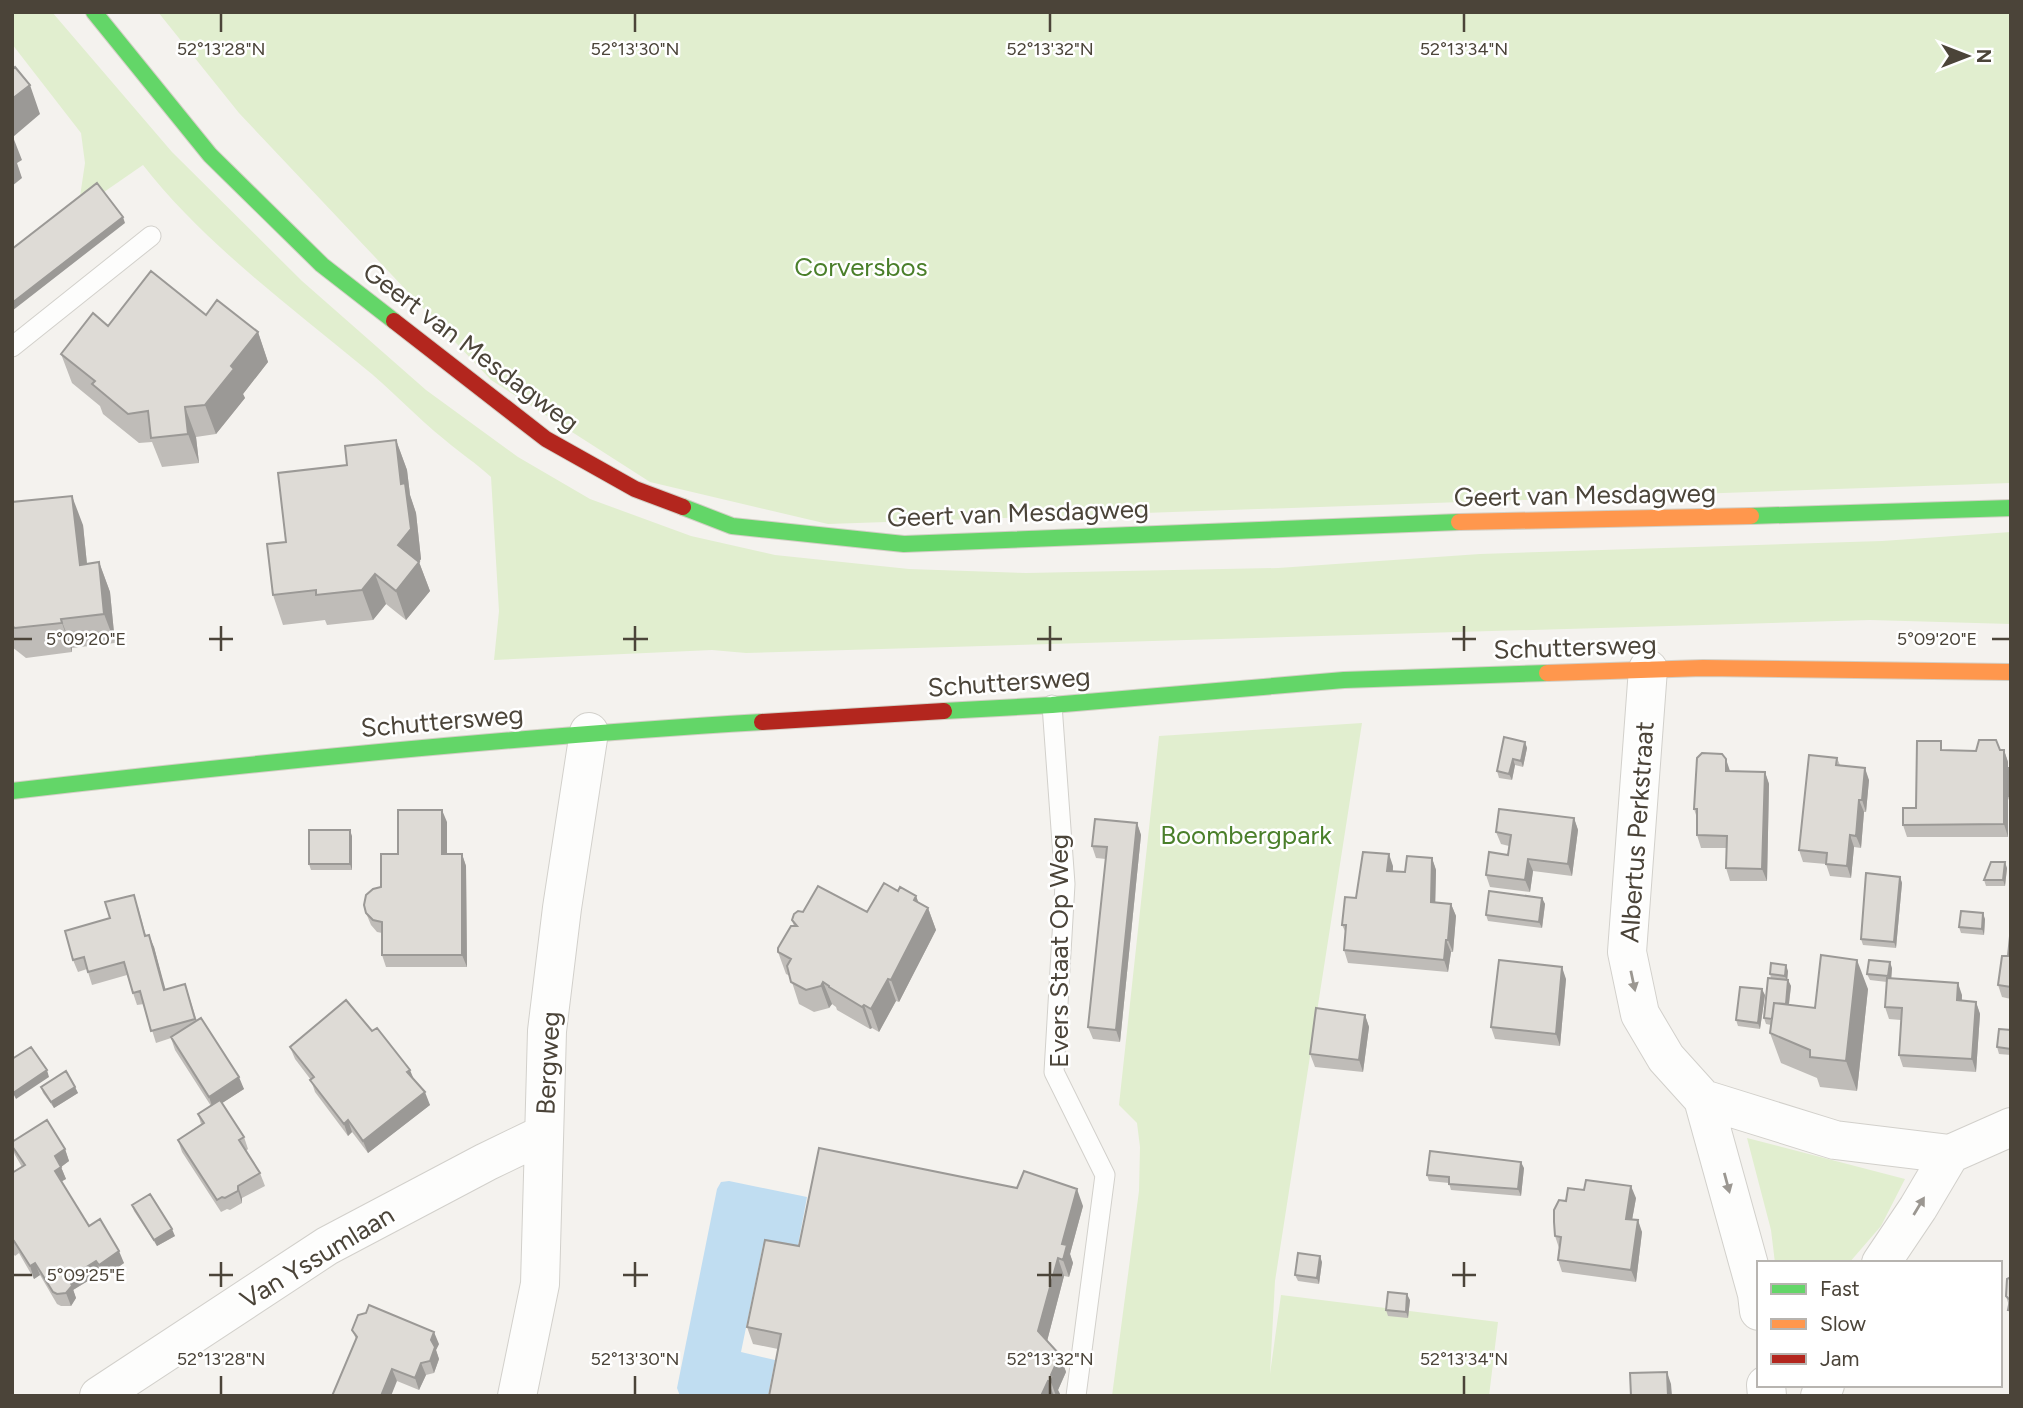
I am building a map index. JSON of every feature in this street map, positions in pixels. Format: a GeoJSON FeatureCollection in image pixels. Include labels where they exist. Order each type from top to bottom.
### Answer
{"type":"FeatureCollection","features":[{"type":"Feature","properties":{"kind":"main road","name":"Geert van Mesdagweg"},"geometry":{"type":"LineString","coordinates":[[94,12],[210,155],[322,265],[546,439],[635,489],[732,526],[904,544],[1377,524],[2011,508]]}},
{"type":"Feature","properties":{"kind":"main road","name":"Schuttersweg"},"geometry":{"type":"LineString","coordinates":[[12,791],[207,768],[589,732],[1052,705],[1344,680],[1648,669],[2011,672]]}},
{"type":"Feature","properties":{"kind":"street","name":"Albertus Perkstraat"},"geometry":{"type":"LineString","coordinates":[[1648,669],[1627,952],[1640,1014],[1666,1058],[1703,1099],[1757,1294]]}},
{"type":"Feature","properties":{"kind":"street","name":"Bergweg"},"geometry":{"type":"LineString","coordinates":[[517,1396],[540,1284],[547,1031],[562,908],[589,732]]}},
{"type":"Feature","properties":{"kind":"street"},"geometry":{"type":"LineString","coordinates":[[1703,1099],[1835,1140],[1950,1154],[2011,1127]]}},
{"type":"Feature","properties":{"kind":"street","name":"Van Yssumlaan"},"geometry":{"type":"LineString","coordinates":[[99,1396],[327,1247],[485,1162],[544,1134]]}},
{"type":"Feature","properties":{"kind":"street"},"geometry":{"type":"LineString","coordinates":[[1882,1261],[1918,1209],[1950,1154]]}},
{"type":"Feature","properties":{"kind":"lane"},"geometry":{"type":"LineString","coordinates":[[12,347],[151,236]]}},
{"type":"Feature","properties":{"kind":"lane","name":"Evers Staat Op Weg"},"geometry":{"type":"LineString","coordinates":[[1052,705],[1065,884],[1054,1072],[1105,1175],[1076,1396]]}},
{"type":"Feature","properties":{"kind":"green space"},"geometry":{"type":"Polygon","coordinates":[[[12,12],[52,12],[172,152],[302,281],[426,390],[518,457],[590,499],[691,536],[775,555],[909,569],[1026,573],[1278,568],[1480,554],[1882,541],[2011,532],[2011,624],[1870,620],[746,653],[712,650],[494,660],[499,611],[491,477],[219,246],[143,165],[78,210],[85,163],[81,133],[12,44],[12,12]]]}},
{"type":"Feature","properties":{"kind":"green space","name":"Corversbos"},"geometry":{"type":"Polygon","coordinates":[[[158,12],[2011,12],[2011,483],[828,524],[650,482],[491,380],[239,113],[158,12]]]}},
{"type":"Feature","properties":{"kind":"green space","name":"Boombergpark"},"geometry":{"type":"Polygon","coordinates":[[[1362,723],[1275,1281],[1270,1374],[1281,1295],[1498,1322],[1489,1396],[1112,1396],[1139,1191],[1140,1147],[1137,1123],[1119,1105],[1159,736],[1362,723]]]}},
{"type":"Feature","properties":{"kind":"green space"},"geometry":{"type":"Polygon","coordinates":[[[1747,1138],[1905,1179],[1881,1226],[1851,1261],[1775,1261],[1771,1230],[1747,1138]]]}},
{"type":"Feature","properties":{"kind":"water"},"geometry":{"type":"Polygon","coordinates":[[[729,1181],[807,1197],[797,1251],[763,1245],[741,1352],[775,1360],[768,1396],[680,1396],[677,1388],[717,1189],[721,1182],[729,1181]]]}},
{"type":"Feature","properties":{"kind":"building"},"geometry":{"type":"Polygon","coordinates":[[[15,67],[30,85],[12,99],[12,70],[15,67]]]}},
{"type":"Feature","properties":{"kind":"building"},"geometry":{"type":"Polygon","coordinates":[[[97,183],[123,217],[12,303],[12,249],[97,183]]]}},
{"type":"Feature","properties":{"kind":"building"},"geometry":{"type":"Polygon","coordinates":[[[151,271],[206,315],[217,300],[258,332],[231,366],[234,369],[205,405],[185,407],[188,434],[151,438],[148,411],[128,414],[92,384],[95,381],[61,354],[93,313],[108,326],[151,271]]]}},
{"type":"Feature","properties":{"kind":"building"},"geometry":{"type":"Polygon","coordinates":[[[396,440],[401,484],[405,483],[411,529],[398,545],[419,562],[396,591],[375,574],[362,590],[316,595],[316,590],[273,595],[267,544],[286,542],[278,473],[347,465],[345,446],[396,440]]]}},
{"type":"Feature","properties":{"kind":"building"},"geometry":{"type":"Polygon","coordinates":[[[72,496],[80,565],[99,562],[104,614],[61,619],[62,623],[15,628],[12,626],[12,502],[72,496]]]}},
{"type":"Feature","properties":{"kind":"building"},"geometry":{"type":"Polygon","coordinates":[[[1504,737],[1525,742],[1521,761],[1513,759],[1509,774],[1497,771],[1504,737]]]}},
{"type":"Feature","properties":{"kind":"building"},"geometry":{"type":"Polygon","coordinates":[[[1979,740],[1996,740],[2000,750],[2004,750],[2004,824],[1903,825],[1903,808],[1916,808],[1917,741],[1941,741],[1941,750],[1976,751],[1979,740]]]}},
{"type":"Feature","properties":{"kind":"building"},"geometry":{"type":"Polygon","coordinates":[[[1702,753],[1722,754],[1726,759],[1726,771],[1765,772],[1762,869],[1726,868],[1727,836],[1697,835],[1697,809],[1694,809],[1697,758],[1702,753]]]}},
{"type":"Feature","properties":{"kind":"building"},"geometry":{"type":"Polygon","coordinates":[[[1809,755],[1837,758],[1836,765],[1865,768],[1856,836],[1850,835],[1847,866],[1826,864],[1827,853],[1799,850],[1809,755]]]}},
{"type":"Feature","properties":{"kind":"building"},"geometry":{"type":"Polygon","coordinates":[[[2011,768],[2011,796],[2008,796],[2011,768]]]}},
{"type":"Feature","properties":{"kind":"building"},"geometry":{"type":"Polygon","coordinates":[[[1499,809],[1574,818],[1568,864],[1528,859],[1525,880],[1486,875],[1489,852],[1508,855],[1511,835],[1496,832],[1499,809]]]}},
{"type":"Feature","properties":{"kind":"building"},"geometry":{"type":"Polygon","coordinates":[[[398,810],[442,810],[442,854],[462,854],[462,955],[382,955],[382,922],[373,920],[366,913],[364,905],[366,895],[381,887],[381,854],[398,854],[398,810]]]}},
{"type":"Feature","properties":{"kind":"building"},"geometry":{"type":"Polygon","coordinates":[[[1095,819],[1137,823],[1116,1030],[1088,1027],[1107,847],[1092,846],[1095,819]]]}},
{"type":"Feature","properties":{"kind":"building"},"geometry":{"type":"Polygon","coordinates":[[[309,830],[350,830],[350,864],[309,864],[309,830]]]}},
{"type":"Feature","properties":{"kind":"building"},"geometry":{"type":"Polygon","coordinates":[[[1363,852],[1389,854],[1387,871],[1405,872],[1407,856],[1432,858],[1431,902],[1451,904],[1444,960],[1344,950],[1346,925],[1342,925],[1345,897],[1356,898],[1363,852]]]}},
{"type":"Feature","properties":{"kind":"building"},"geometry":{"type":"Polygon","coordinates":[[[1991,862],[2005,862],[2003,880],[1984,880],[1991,862]]]}},
{"type":"Feature","properties":{"kind":"building"},"geometry":{"type":"Polygon","coordinates":[[[1866,873],[1900,877],[1894,942],[1861,939],[1866,873]]]}},
{"type":"Feature","properties":{"kind":"building"},"geometry":{"type":"Polygon","coordinates":[[[884,883],[898,891],[900,887],[916,896],[914,900],[928,908],[891,980],[888,979],[871,1009],[864,1005],[862,1007],[823,982],[821,986],[806,990],[791,982],[787,966],[791,959],[778,952],[778,948],[791,926],[797,926],[792,920],[794,914],[803,912],[818,886],[867,912],[884,883]]]}},
{"type":"Feature","properties":{"kind":"building"},"geometry":{"type":"Polygon","coordinates":[[[1489,891],[1542,898],[1539,922],[1486,915],[1489,891]]]}},
{"type":"Feature","properties":{"kind":"building"},"geometry":{"type":"Polygon","coordinates":[[[134,895],[145,936],[149,935],[164,990],[185,984],[195,1019],[151,1031],[140,991],[133,993],[124,962],[88,972],[84,957],[73,960],[65,931],[110,918],[105,902],[134,895]]]}},
{"type":"Feature","properties":{"kind":"building"},"geometry":{"type":"Polygon","coordinates":[[[1961,911],[1983,913],[1982,929],[1959,927],[1961,911]]]}},
{"type":"Feature","properties":{"kind":"building"},"geometry":{"type":"Polygon","coordinates":[[[2011,926],[2011,987],[1998,985],[2002,956],[2008,956],[2011,926]]]}},
{"type":"Feature","properties":{"kind":"building"},"geometry":{"type":"Polygon","coordinates":[[[1821,955],[1857,960],[1846,1061],[1810,1057],[1810,1050],[1770,1033],[1774,1003],[1815,1008],[1821,955]]]}},
{"type":"Feature","properties":{"kind":"building"},"geometry":{"type":"Polygon","coordinates":[[[1499,960],[1562,967],[1556,1034],[1491,1027],[1499,960]]]}},
{"type":"Feature","properties":{"kind":"building"},"geometry":{"type":"Polygon","coordinates":[[[1869,960],[1890,962],[1888,976],[1867,974],[1869,960]]]}},
{"type":"Feature","properties":{"kind":"building"},"geometry":{"type":"Polygon","coordinates":[[[1771,963],[1786,965],[1785,976],[1770,974],[1771,963]]]}},
{"type":"Feature","properties":{"kind":"building"},"geometry":{"type":"Polygon","coordinates":[[[1768,978],[1788,980],[1786,1004],[1774,1003],[1772,1019],[1764,1018],[1768,978]]]}},
{"type":"Feature","properties":{"kind":"building"},"geometry":{"type":"Polygon","coordinates":[[[1887,978],[1958,983],[1957,1000],[1976,1002],[1972,1059],[1899,1055],[1902,1008],[1885,1007],[1887,978]]]}},
{"type":"Feature","properties":{"kind":"building"},"geometry":{"type":"Polygon","coordinates":[[[1740,987],[1762,989],[1758,1023],[1736,1020],[1740,987]]]}},
{"type":"Feature","properties":{"kind":"building"},"geometry":{"type":"Polygon","coordinates":[[[346,1000],[372,1031],[377,1028],[410,1070],[407,1072],[425,1092],[363,1141],[348,1120],[344,1124],[310,1080],[314,1077],[290,1047],[346,1000]]]}},
{"type":"Feature","properties":{"kind":"building"},"geometry":{"type":"Polygon","coordinates":[[[1316,1008],[1365,1015],[1359,1060],[1310,1054],[1316,1008]]]}},
{"type":"Feature","properties":{"kind":"building"},"geometry":{"type":"Polygon","coordinates":[[[201,1018],[239,1077],[209,1097],[171,1037],[201,1018]]]}},
{"type":"Feature","properties":{"kind":"building"},"geometry":{"type":"Polygon","coordinates":[[[1999,1029],[2011,1030],[2011,1049],[1997,1047],[1999,1029]]]}},
{"type":"Feature","properties":{"kind":"building"},"geometry":{"type":"Polygon","coordinates":[[[31,1047],[47,1070],[13,1093],[12,1059],[31,1047]]]}},
{"type":"Feature","properties":{"kind":"building"},"geometry":{"type":"Polygon","coordinates":[[[66,1071],[75,1087],[51,1102],[41,1087],[66,1071]]]}},
{"type":"Feature","properties":{"kind":"building"},"geometry":{"type":"Polygon","coordinates":[[[220,1100],[244,1137],[239,1140],[260,1173],[238,1186],[238,1191],[217,1200],[178,1140],[204,1123],[198,1114],[220,1100]]]}},
{"type":"Feature","properties":{"kind":"building"},"geometry":{"type":"Polygon","coordinates":[[[47,1120],[65,1149],[55,1156],[61,1167],[55,1171],[89,1226],[100,1219],[119,1251],[99,1265],[96,1261],[69,1278],[72,1286],[66,1293],[57,1294],[53,1292],[35,1263],[30,1266],[14,1241],[12,1242],[12,1173],[25,1165],[12,1142],[47,1120]]]}},
{"type":"Feature","properties":{"kind":"building"},"geometry":{"type":"Polygon","coordinates":[[[819,1148],[1017,1188],[1024,1171],[1077,1189],[1062,1244],[1067,1245],[1063,1260],[1058,1258],[1038,1331],[1060,1355],[1051,1375],[1051,1382],[1048,1381],[1041,1396],[769,1396],[781,1334],[747,1327],[765,1240],[799,1246],[819,1148]]]}},
{"type":"Feature","properties":{"kind":"building"},"geometry":{"type":"Polygon","coordinates":[[[1430,1151],[1521,1162],[1518,1189],[1449,1184],[1449,1177],[1427,1175],[1430,1151]]]}},
{"type":"Feature","properties":{"kind":"building"},"geometry":{"type":"Polygon","coordinates":[[[1586,1180],[1631,1186],[1626,1219],[1638,1220],[1631,1270],[1558,1260],[1561,1237],[1555,1236],[1554,1210],[1559,1200],[1566,1201],[1568,1188],[1584,1190],[1586,1180]]]}},
{"type":"Feature","properties":{"kind":"building"},"geometry":{"type":"Polygon","coordinates":[[[150,1194],[172,1229],[154,1240],[132,1205],[150,1194]]]}},
{"type":"Feature","properties":{"kind":"building"},"geometry":{"type":"Polygon","coordinates":[[[1298,1253],[1320,1256],[1317,1278],[1295,1275],[1298,1253]]]}},
{"type":"Feature","properties":{"kind":"building"},"geometry":{"type":"Polygon","coordinates":[[[2011,1277],[2011,1310],[2008,1310],[2010,1300],[2006,1296],[2007,1279],[2011,1277]]]}},
{"type":"Feature","properties":{"kind":"building"},"geometry":{"type":"Polygon","coordinates":[[[1388,1292],[1407,1294],[1406,1312],[1386,1310],[1388,1292]]]}},
{"type":"Feature","properties":{"kind":"building"},"geometry":{"type":"Polygon","coordinates":[[[369,1305],[434,1332],[431,1340],[435,1347],[430,1361],[421,1363],[415,1378],[392,1369],[381,1396],[332,1396],[357,1337],[352,1330],[358,1315],[366,1313],[369,1305]]]}},
{"type":"Feature","properties":{"kind":"building"},"geometry":{"type":"Polygon","coordinates":[[[1667,1372],[1668,1396],[1631,1396],[1630,1373],[1667,1372]]]}},
{"type":"Feature","properties":{"kind":"traffic: fast"},"geometry":{"type":"LineString","coordinates":[[94,12],[210,155],[322,265],[394,321]]}},
{"type":"Feature","properties":{"kind":"traffic: fast"},"geometry":{"type":"LineString","coordinates":[[683,507],[732,526],[904,544],[1459,522]]}},
{"type":"Feature","properties":{"kind":"traffic: fast"},"geometry":{"type":"LineString","coordinates":[[1751,516],[2011,508]]}},
{"type":"Feature","properties":{"kind":"traffic: fast"},"geometry":{"type":"LineString","coordinates":[[944,711],[1052,705],[1344,680],[1547,673]]}},
{"type":"Feature","properties":{"kind":"traffic: fast"},"geometry":{"type":"LineString","coordinates":[[12,791],[386,751],[762,722]]}},
{"type":"Feature","properties":{"kind":"traffic: slow"},"geometry":{"type":"LineString","coordinates":[[1459,522],[1751,516]]}},
{"type":"Feature","properties":{"kind":"traffic: slow"},"geometry":{"type":"LineString","coordinates":[[1547,673],[1703,668],[2011,672]]}},
{"type":"Feature","properties":{"kind":"traffic: jam"},"geometry":{"type":"LineString","coordinates":[[394,321],[546,439],[635,489],[683,507]]}},
{"type":"Feature","properties":{"kind":"traffic: jam"},"geometry":{"type":"LineString","coordinates":[[762,722],[944,711]]}}]}
